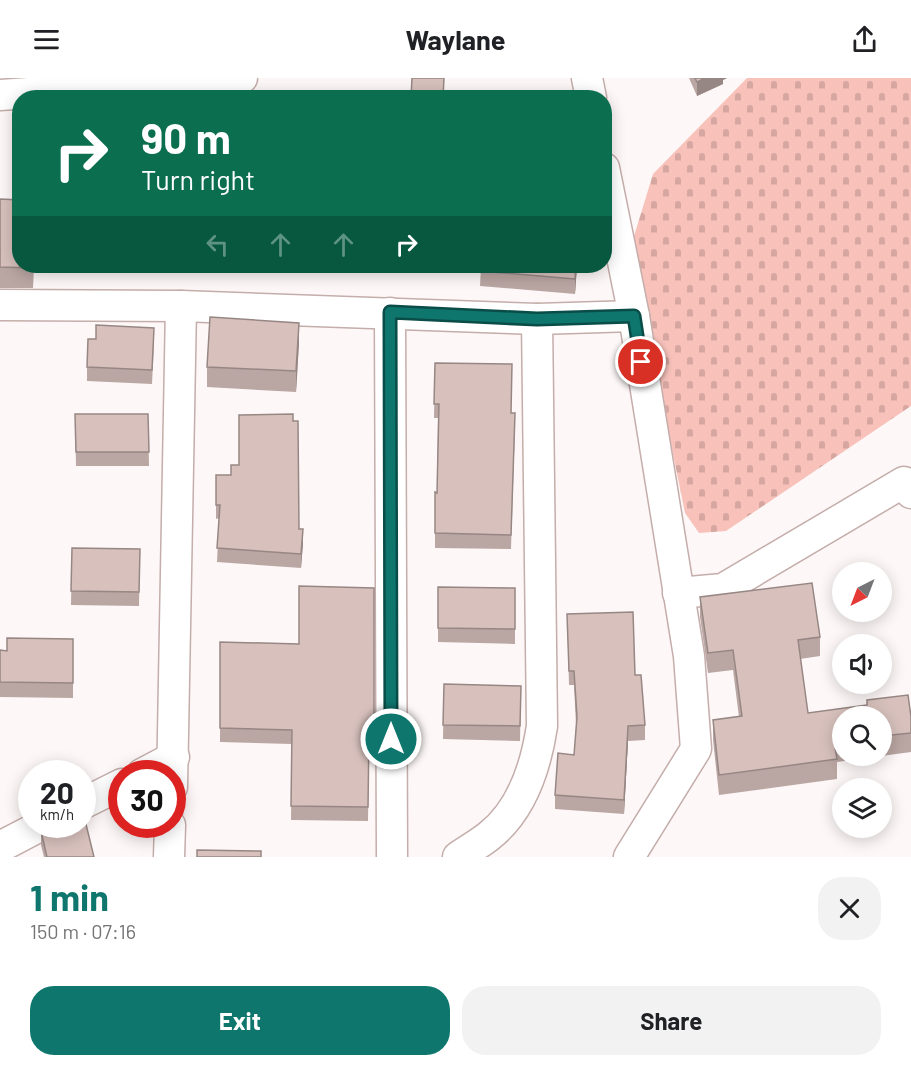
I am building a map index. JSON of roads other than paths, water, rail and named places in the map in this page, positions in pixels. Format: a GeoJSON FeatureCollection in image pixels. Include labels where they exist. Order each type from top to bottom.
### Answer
{"type":"FeatureCollection","features":[{"type":"Feature","properties":{"kind":"street"},"geometry":{"type":"LineString","coordinates":[[71,90],[242,78]]}},
{"type":"Feature","properties":{"kind":"street"},"geometry":{"type":"LineString","coordinates":[[612,207],[634,316],[689,656],[696,749],[629,857]]}},
{"type":"Feature","properties":{"kind":"street"},"geometry":{"type":"LineString","coordinates":[[0,306],[181,306],[537,319],[634,316]]}},
{"type":"Feature","properties":{"kind":"street"},"geometry":{"type":"LineString","coordinates":[[174,760],[181,306]]}},
{"type":"Feature","properties":{"kind":"street"},"geometry":{"type":"LineString","coordinates":[[390,312],[392,857]]}},
{"type":"Feature","properties":{"kind":"street"},"geometry":{"type":"LineString","coordinates":[[458,857],[490,835],[516,804],[534,766],[542,726],[537,319]]}},
{"type":"Feature","properties":{"kind":"street"},"geometry":{"type":"LineString","coordinates":[[678,593],[723,590],[904,482],[911,493]]}},
{"type":"Feature","properties":{"kind":"street"},"geometry":{"type":"LineString","coordinates":[[168,760],[174,757]]}},
{"type":"Feature","properties":{"kind":"street"},"geometry":{"type":"LineString","coordinates":[[0,847],[18,838]]}},
{"type":"Feature","properties":{"kind":"street"},"geometry":{"type":"LineString","coordinates":[[169,857],[170,838]]}}]}
